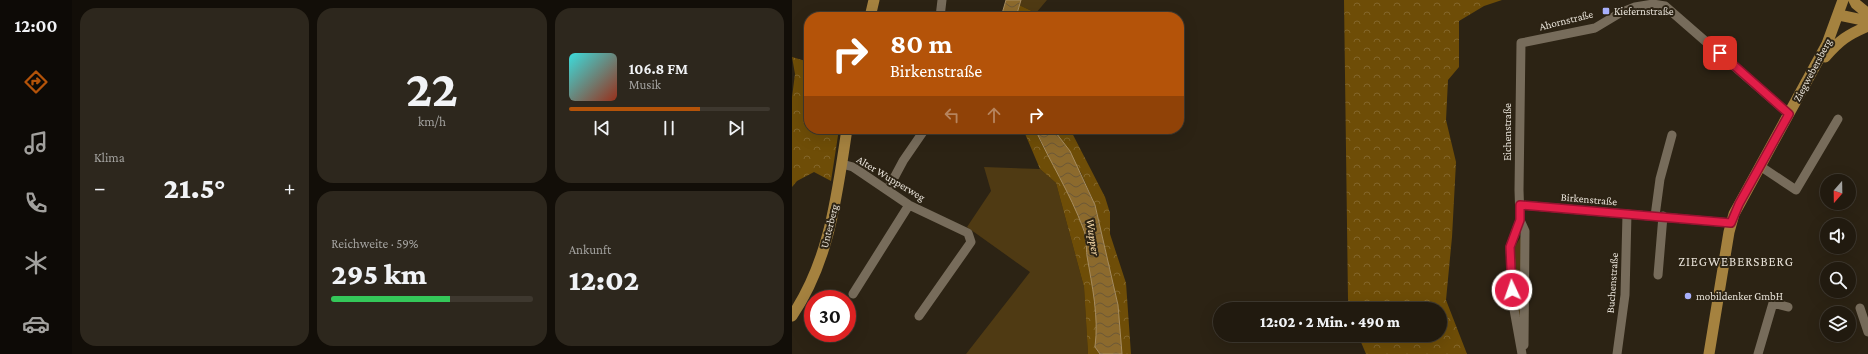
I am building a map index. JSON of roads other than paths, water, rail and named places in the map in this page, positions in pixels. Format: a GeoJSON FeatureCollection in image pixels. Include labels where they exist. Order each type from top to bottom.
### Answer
{"type":"FeatureCollection","features":[{"type":"Feature","properties":{"kind":"main road"},"geometry":{"type":"LineString","coordinates":[[871,12],[874,0]]}},
{"type":"Feature","properties":{"kind":"main road","name":"Ziegwebersberg"},"geometry":{"type":"LineString","coordinates":[[1709,354],[1731,223],[1739,204],[1827,44],[1839,15],[1843,0]]}},
{"type":"Feature","properties":{"kind":"main road"},"geometry":{"type":"LineString","coordinates":[[1854,0],[1856,4],[1868,14]]}},
{"type":"Feature","properties":{"kind":"main road"},"geometry":{"type":"LineString","coordinates":[[1839,15],[1868,21]]}},
{"type":"Feature","properties":{"kind":"main road"},"geometry":{"type":"LineString","coordinates":[[1811,74],[1842,39],[1849,34],[1868,26]]}},
{"type":"Feature","properties":{"kind":"main road","name":"Unterberg"},"geometry":{"type":"LineString","coordinates":[[792,316],[811,283],[825,247],[833,217],[846,134]]}},
{"type":"Feature","properties":{"kind":"street"},"geometry":{"type":"LineString","coordinates":[[941,12],[942,0]]}},
{"type":"Feature","properties":{"kind":"street","name":"Ahornstraße"},"geometry":{"type":"LineString","coordinates":[[1521,43],[1595,28],[1620,13],[1635,7],[1653,4],[1665,6],[1789,114]]}},
{"type":"Feature","properties":{"kind":"street","name":"Eichenstraße"},"geometry":{"type":"LineString","coordinates":[[1521,43],[1520,220],[1510,247],[1513,304],[1522,354]]}},
{"type":"Feature","properties":{"kind":"street"},"geometry":{"type":"LineString","coordinates":[[1760,166],[1796,190],[1838,119]]}},
{"type":"Feature","properties":{"kind":"street"},"geometry":{"type":"LineString","coordinates":[[888,189],[903,161],[922,134]]}},
{"type":"Feature","properties":{"kind":"street"},"geometry":{"type":"LineString","coordinates":[[1658,275],[1660,179],[1672,135]]}},
{"type":"Feature","properties":{"kind":"street","name":"Alter Wupperweg"},"geometry":{"type":"LineString","coordinates":[[842,164],[853,167],[888,189],[909,205],[968,233],[971,242],[919,316]]}},
{"type":"Feature","properties":{"kind":"street"},"geometry":{"type":"LineString","coordinates":[[856,291],[909,205]]}},
{"type":"Feature","properties":{"kind":"street","name":"Birkenstraße"},"geometry":{"type":"LineString","coordinates":[[1520,205],[1731,223]]}},
{"type":"Feature","properties":{"kind":"street","name":"Buchenstraße"},"geometry":{"type":"LineString","coordinates":[[1617,354],[1625,295],[1627,214]]}},
{"type":"Feature","properties":{"kind":"street","name":"Eichenstraße"},"geometry":{"type":"LineString","coordinates":[[1520,220],[1525,231],[1525,339],[1522,354]]}},
{"type":"Feature","properties":{"kind":"street"},"geometry":{"type":"LineString","coordinates":[[1758,354],[1773,303],[1788,307]]}},
{"type":"Feature","properties":{"kind":"street"},"geometry":{"type":"LineString","coordinates":[[1860,308],[1868,332]]}},
{"type":"Feature","properties":{"kind":"water"},"geometry":{"type":"Polygon","coordinates":[[[1006,0],[1021,0],[1017,12],[1002,12],[1006,0]]]}},
{"type":"Feature","properties":{"kind":"water","name":"Wupper"},"geometry":{"type":"Polygon","coordinates":[[[1038,134],[1057,134],[1070,151],[1095,205],[1118,305],[1122,354],[1100,354],[1095,347],[1096,312],[1087,256],[1086,238],[1072,202],[1038,134]]]}},
{"type":"Feature","properties":{"kind":"place","name":"Kiefernstraße"},"geometry":{"type":"Point","coordinates":[1606,11]}},
{"type":"Feature","properties":{"kind":"place","name":"mobildenker GmbH"},"geometry":{"type":"Point","coordinates":[1688,296]}},
{"type":"Feature","properties":{"kind":"district","name":"ZIEGWEBERSBERG"},"geometry":{"type":"Point","coordinates":[1736,261]}}]}
